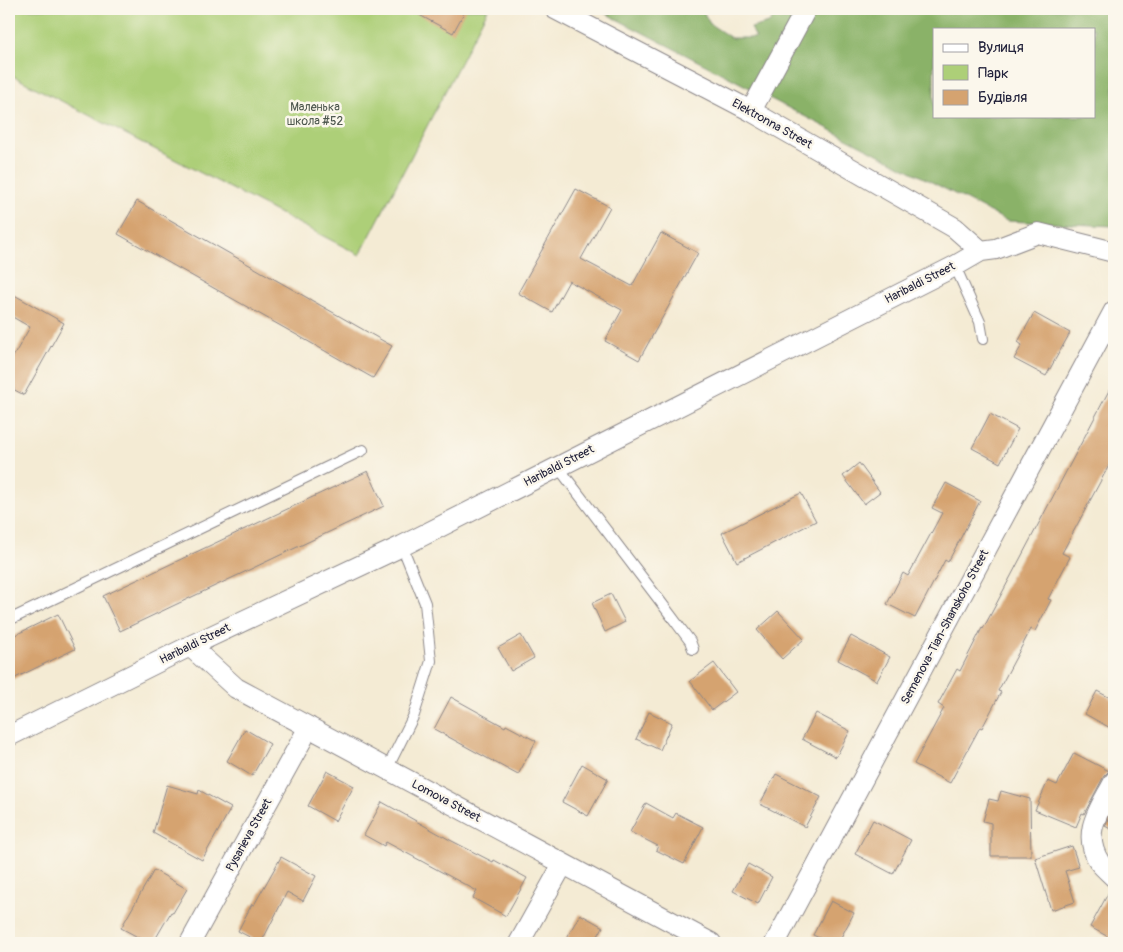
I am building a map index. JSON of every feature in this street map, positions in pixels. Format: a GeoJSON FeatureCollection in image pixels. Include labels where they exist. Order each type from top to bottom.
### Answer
{"type":"FeatureCollection","features":[{"type":"Feature","properties":{"kind":"street","name":"Elektronna Street"},"geometry":{"type":"LineString","coordinates":[[555,9],[751,112],[955,228],[981,250]]}},
{"type":"Feature","properties":{"kind":"street"},"geometry":{"type":"LineString","coordinates":[[751,112],[806,9]]}},
{"type":"Feature","properties":{"kind":"street","name":"Haribaldi Street"},"geometry":{"type":"LineString","coordinates":[[9,736],[190,646],[402,546],[955,266],[981,250],[996,249],[1038,233],[1111,256]]}},
{"type":"Feature","properties":{"kind":"street","name":"Semenova-Tian-Shanskoho Street"},"geometry":{"type":"LineString","coordinates":[[775,943],[1114,311]]}},
{"type":"Feature","properties":{"kind":"street","name":"Lomova Street"},"geometry":{"type":"LineString","coordinates":[[190,646],[236,688],[711,943]]}},
{"type":"Feature","properties":{"kind":"street","name":"Pysarieva Street"},"geometry":{"type":"LineString","coordinates":[[190,943],[309,727]]}},
{"type":"Feature","properties":{"kind":"street"},"geometry":{"type":"LineString","coordinates":[[1114,782],[1093,822],[1092,844],[1100,863],[1114,877]]}},
{"type":"Feature","properties":{"kind":"street"},"geometry":{"type":"LineString","coordinates":[[519,943],[564,864]]}},
{"type":"Feature","properties":{"kind":"lane"},"geometry":{"type":"LineString","coordinates":[[955,266],[980,322],[983,339]]}},
{"type":"Feature","properties":{"kind":"lane"},"geometry":{"type":"LineString","coordinates":[[9,620],[363,450]]}},
{"type":"Feature","properties":{"kind":"lane"},"geometry":{"type":"LineString","coordinates":[[558,467],[658,597],[690,641],[693,649]]}},
{"type":"Feature","properties":{"kind":"lane"},"geometry":{"type":"LineString","coordinates":[[387,769],[414,715],[431,661],[425,603],[402,546]]}},
{"type":"Feature","properties":{"kind":"green space","name":"Маленька школа #52"},"geometry":{"type":"Polygon","coordinates":[[[9,9],[488,9],[360,255],[9,74],[9,9]]]}},
{"type":"Feature","properties":{"kind":"green space"},"geometry":{"type":"Polygon","coordinates":[[[597,9],[705,9],[704,13],[710,24],[731,38],[756,38],[751,28],[769,23],[779,9],[1114,9],[1114,226],[1007,221],[597,9]]]}},
{"type":"Feature","properties":{"kind":"building"},"geometry":{"type":"Polygon","coordinates":[[[408,9],[466,9],[453,33],[408,9]]]}},
{"type":"Feature","properties":{"kind":"building"},"geometry":{"type":"Polygon","coordinates":[[[576,189],[610,207],[581,259],[632,286],[661,233],[698,253],[639,360],[605,341],[622,310],[569,281],[552,312],[518,293],[576,189]]]}},
{"type":"Feature","properties":{"kind":"building"},"geometry":{"type":"Polygon","coordinates":[[[137,201],[392,346],[373,378],[118,234],[137,201]]]}},
{"type":"Feature","properties":{"kind":"building"},"geometry":{"type":"Polygon","coordinates":[[[9,292],[64,323],[24,395],[9,387],[9,364],[30,327],[9,315],[9,292]]]}},
{"type":"Feature","properties":{"kind":"building"},"geometry":{"type":"Polygon","coordinates":[[[1034,313],[1070,333],[1046,376],[1014,359],[1022,345],[1018,342],[1034,313]]]}},
{"type":"Feature","properties":{"kind":"building"},"geometry":{"type":"Polygon","coordinates":[[[1114,381],[1114,456],[1062,553],[1070,557],[1048,599],[1051,600],[1035,631],[1031,629],[998,691],[1001,692],[950,783],[914,764],[944,708],[938,704],[957,669],[960,671],[983,629],[1114,381]]]}},
{"type":"Feature","properties":{"kind":"building"},"geometry":{"type":"Polygon","coordinates":[[[990,414],[1018,429],[1000,463],[972,448],[990,414]]]}},
{"type":"Feature","properties":{"kind":"building"},"geometry":{"type":"Polygon","coordinates":[[[859,463],[880,492],[864,504],[843,476],[859,463]]]}},
{"type":"Feature","properties":{"kind":"building"},"geometry":{"type":"Polygon","coordinates":[[[368,471],[384,506],[120,631],[103,596],[368,471]]]}},
{"type":"Feature","properties":{"kind":"building"},"geometry":{"type":"Polygon","coordinates":[[[946,483],[980,501],[948,562],[945,560],[915,618],[887,604],[903,573],[908,576],[942,513],[932,508],[946,483]]]}},
{"type":"Feature","properties":{"kind":"building"},"geometry":{"type":"Polygon","coordinates":[[[801,493],[816,521],[737,562],[722,533],[801,493]]]}},
{"type":"Feature","properties":{"kind":"building"},"geometry":{"type":"Polygon","coordinates":[[[611,594],[625,622],[605,632],[592,603],[611,594]]]}},
{"type":"Feature","properties":{"kind":"building"},"geometry":{"type":"Polygon","coordinates":[[[778,611],[804,639],[782,659],[757,630],[778,611]]]}},
{"type":"Feature","properties":{"kind":"building"},"geometry":{"type":"Polygon","coordinates":[[[58,614],[75,649],[9,681],[9,638],[58,614]]]}},
{"type":"Feature","properties":{"kind":"building"},"geometry":{"type":"Polygon","coordinates":[[[521,635],[534,658],[511,671],[498,648],[521,635]]]}},
{"type":"Feature","properties":{"kind":"building"},"geometry":{"type":"Polygon","coordinates":[[[851,636],[890,657],[877,681],[838,660],[851,636]]]}},
{"type":"Feature","properties":{"kind":"building"},"geometry":{"type":"Polygon","coordinates":[[[714,663],[736,692],[712,710],[690,681],[714,663]]]}},
{"type":"Feature","properties":{"kind":"building"},"geometry":{"type":"Polygon","coordinates":[[[1097,691],[1114,700],[1114,730],[1085,714],[1097,691]]]}},
{"type":"Feature","properties":{"kind":"building"},"geometry":{"type":"Polygon","coordinates":[[[451,697],[505,727],[506,725],[536,741],[518,775],[434,729],[451,697]]]}},
{"type":"Feature","properties":{"kind":"building"},"geometry":{"type":"Polygon","coordinates":[[[649,712],[672,723],[660,750],[636,739],[649,712]]]}},
{"type":"Feature","properties":{"kind":"building"},"geometry":{"type":"Polygon","coordinates":[[[816,713],[850,731],[836,757],[802,739],[816,713]]]}},
{"type":"Feature","properties":{"kind":"building"},"geometry":{"type":"Polygon","coordinates":[[[245,729],[270,744],[252,776],[227,761],[245,729]]]}},
{"type":"Feature","properties":{"kind":"building"},"geometry":{"type":"Polygon","coordinates":[[[1074,753],[1109,771],[1104,776],[1084,814],[1082,813],[1076,827],[1035,810],[1048,781],[1057,785],[1074,753]]]}},
{"type":"Feature","properties":{"kind":"building"},"geometry":{"type":"Polygon","coordinates":[[[582,764],[608,779],[588,816],[562,802],[582,764]]]}},
{"type":"Feature","properties":{"kind":"building"},"geometry":{"type":"Polygon","coordinates":[[[327,771],[354,786],[335,821],[308,806],[327,771]]]}},
{"type":"Feature","properties":{"kind":"building"},"geometry":{"type":"Polygon","coordinates":[[[776,774],[821,797],[805,827],[760,804],[776,774]]]}},
{"type":"Feature","properties":{"kind":"building"},"geometry":{"type":"Polygon","coordinates":[[[167,785],[198,794],[199,790],[231,808],[202,860],[153,833],[167,785]]]}},
{"type":"Feature","properties":{"kind":"building"},"geometry":{"type":"Polygon","coordinates":[[[1001,791],[1030,799],[1031,856],[991,856],[991,823],[983,821],[989,799],[998,801],[1001,791]]]}},
{"type":"Feature","properties":{"kind":"building"},"geometry":{"type":"Polygon","coordinates":[[[382,802],[450,840],[493,862],[494,860],[527,878],[506,916],[473,898],[477,891],[386,842],[384,846],[364,835],[382,802]]]}},
{"type":"Feature","properties":{"kind":"building"},"geometry":{"type":"Polygon","coordinates":[[[646,803],[673,818],[676,813],[703,827],[684,864],[656,850],[658,846],[630,832],[646,803]]]}},
{"type":"Feature","properties":{"kind":"building"},"geometry":{"type":"Polygon","coordinates":[[[1114,806],[1114,831],[1105,826],[1114,806]]]}},
{"type":"Feature","properties":{"kind":"building"},"geometry":{"type":"Polygon","coordinates":[[[873,820],[911,840],[893,874],[855,854],[873,820]]]}},
{"type":"Feature","properties":{"kind":"building"},"geometry":{"type":"Polygon","coordinates":[[[1072,846],[1079,867],[1065,871],[1075,902],[1051,910],[1035,858],[1072,846]]]}},
{"type":"Feature","properties":{"kind":"building"},"geometry":{"type":"Polygon","coordinates":[[[281,857],[316,876],[303,901],[287,892],[261,943],[238,931],[281,857]]]}},
{"type":"Feature","properties":{"kind":"building"},"geometry":{"type":"Polygon","coordinates":[[[748,864],[772,877],[758,904],[733,891],[748,864]]]}},
{"type":"Feature","properties":{"kind":"building"},"geometry":{"type":"Polygon","coordinates":[[[154,870],[187,889],[153,943],[149,943],[121,928],[154,870]]]}},
{"type":"Feature","properties":{"kind":"building"},"geometry":{"type":"Polygon","coordinates":[[[1111,888],[1114,889],[1114,940],[1090,927],[1111,888]]]}},
{"type":"Feature","properties":{"kind":"building"},"geometry":{"type":"Polygon","coordinates":[[[831,901],[854,913],[838,943],[830,943],[813,935],[831,901]]]}},
{"type":"Feature","properties":{"kind":"building"},"geometry":{"type":"Polygon","coordinates":[[[580,914],[603,927],[594,943],[564,943],[580,914]]]}}]}
